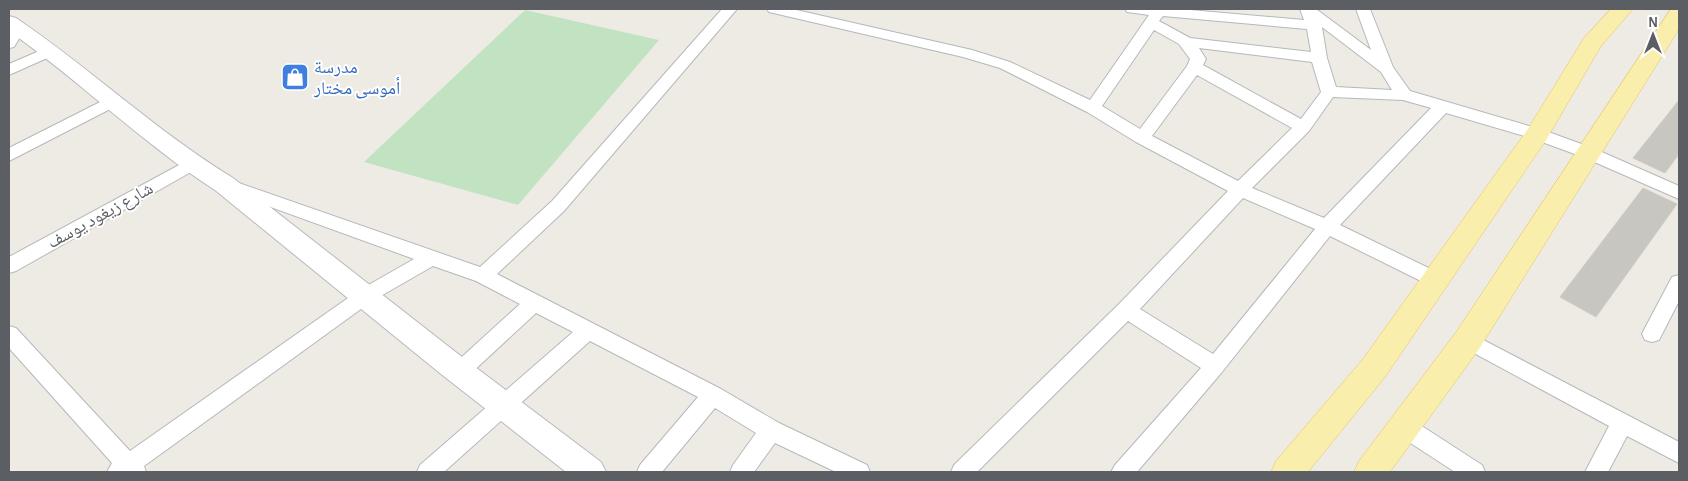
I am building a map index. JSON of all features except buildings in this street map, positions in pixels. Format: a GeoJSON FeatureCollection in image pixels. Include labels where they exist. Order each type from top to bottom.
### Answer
{"type":"FeatureCollection","features":[{"type":"Feature","properties":{"kind":"main road"},"geometry":{"type":"LineString","coordinates":[[1288,472],[1374,368],[1537,134],[1592,43],[1622,9]]}},
{"type":"Feature","properties":{"kind":"main road"},"geometry":{"type":"LineString","coordinates":[[1370,472],[1468,340],[1679,12]]}},
{"type":"Feature","properties":{"kind":"main road"},"geometry":{"type":"LineString","coordinates":[[11,32],[51,51],[192,164],[224,184],[502,406],[590,472]]}},
{"type":"Feature","properties":{"kind":"street"},"geometry":{"type":"LineString","coordinates":[[482,276],[558,206],[730,9]]}},
{"type":"Feature","properties":{"kind":"street"},"geometry":{"type":"LineString","coordinates":[[774,9],[967,53],[1005,65],[1093,108],[1142,138],[1240,190],[1327,227],[1436,280]]}},
{"type":"Feature","properties":{"kind":"street"},"geometry":{"type":"LineString","coordinates":[[1132,9],[1156,15],[1314,25]]}},
{"type":"Feature","properties":{"kind":"street"},"geometry":{"type":"LineString","coordinates":[[1307,9],[1314,25],[1319,58],[1329,92]]}},
{"type":"Feature","properties":{"kind":"street"},"geometry":{"type":"LineString","coordinates":[[1307,9],[1387,69]]}},
{"type":"Feature","properties":{"kind":"street"},"geometry":{"type":"LineString","coordinates":[[1364,9],[1387,69],[1404,95]]}},
{"type":"Feature","properties":{"kind":"street"},"geometry":{"type":"LineString","coordinates":[[1093,108],[1156,15]]}},
{"type":"Feature","properties":{"kind":"street"},"geometry":{"type":"LineString","coordinates":[[1142,138],[1195,67],[1198,59],[1188,42],[1156,15]]}},
{"type":"Feature","properties":{"kind":"street"},"geometry":{"type":"LineString","coordinates":[[1188,42],[1319,58]]}},
{"type":"Feature","properties":{"kind":"street"},"geometry":{"type":"LineString","coordinates":[[9,70],[51,51]]}},
{"type":"Feature","properties":{"kind":"street"},"geometry":{"type":"LineString","coordinates":[[1195,67],[1303,127]]}},
{"type":"Feature","properties":{"kind":"street"},"geometry":{"type":"LineString","coordinates":[[1329,92],[1404,95],[1443,106],[1537,134],[1589,153],[1679,193]]}},
{"type":"Feature","properties":{"kind":"street"},"geometry":{"type":"LineString","coordinates":[[962,472],[1126,310],[1303,127],[1329,92]]}},
{"type":"Feature","properties":{"kind":"street"},"geometry":{"type":"LineString","coordinates":[[9,155],[112,101]]}},
{"type":"Feature","properties":{"kind":"street"},"geometry":{"type":"LineString","coordinates":[[1123,472],[1215,366],[1327,227],[1443,106]]}},
{"type":"Feature","properties":{"kind":"street","name":"شارع زيغود يوسف"},"geometry":{"type":"LineString","coordinates":[[9,266],[192,164]]}},
{"type":"Feature","properties":{"kind":"street"},"geometry":{"type":"LineString","coordinates":[[224,184],[482,276],[713,395],[770,430],[852,471]]}},
{"type":"Feature","properties":{"kind":"street"},"geometry":{"type":"LineString","coordinates":[[9,334],[127,470],[365,296],[431,258]]}},
{"type":"Feature","properties":{"kind":"street"},"geometry":{"type":"LineString","coordinates":[[1652,334],[1679,282]]}},
{"type":"Feature","properties":{"kind":"street"},"geometry":{"type":"LineString","coordinates":[[460,371],[534,304]]}},
{"type":"Feature","properties":{"kind":"street"},"geometry":{"type":"LineString","coordinates":[[1126,310],[1215,366]]}},
{"type":"Feature","properties":{"kind":"street"},"geometry":{"type":"LineString","coordinates":[[428,472],[588,331]]}},
{"type":"Feature","properties":{"kind":"street"},"geometry":{"type":"LineString","coordinates":[[1468,340],[1679,453]]}},
{"type":"Feature","properties":{"kind":"street"},"geometry":{"type":"LineString","coordinates":[[648,472],[713,395]]}},
{"type":"Feature","properties":{"kind":"street"},"geometry":{"type":"LineString","coordinates":[[1596,472],[1622,423]]}},
{"type":"Feature","properties":{"kind":"street"},"geometry":{"type":"LineString","coordinates":[[1403,426],[1474,472]]}},
{"type":"Feature","properties":{"kind":"street"},"geometry":{"type":"LineString","coordinates":[[741,472],[770,430]]}},
{"type":"Feature","properties":{"kind":"green space"},"geometry":{"type":"Polygon","coordinates":[[[525,10],[659,40],[518,205],[364,162],[525,10]]]}},
{"type":"Feature","properties":{"kind":"place","name":"مدرسة أموسى مختار"},"geometry":{"type":"Point","coordinates":[295,77]}}]}
